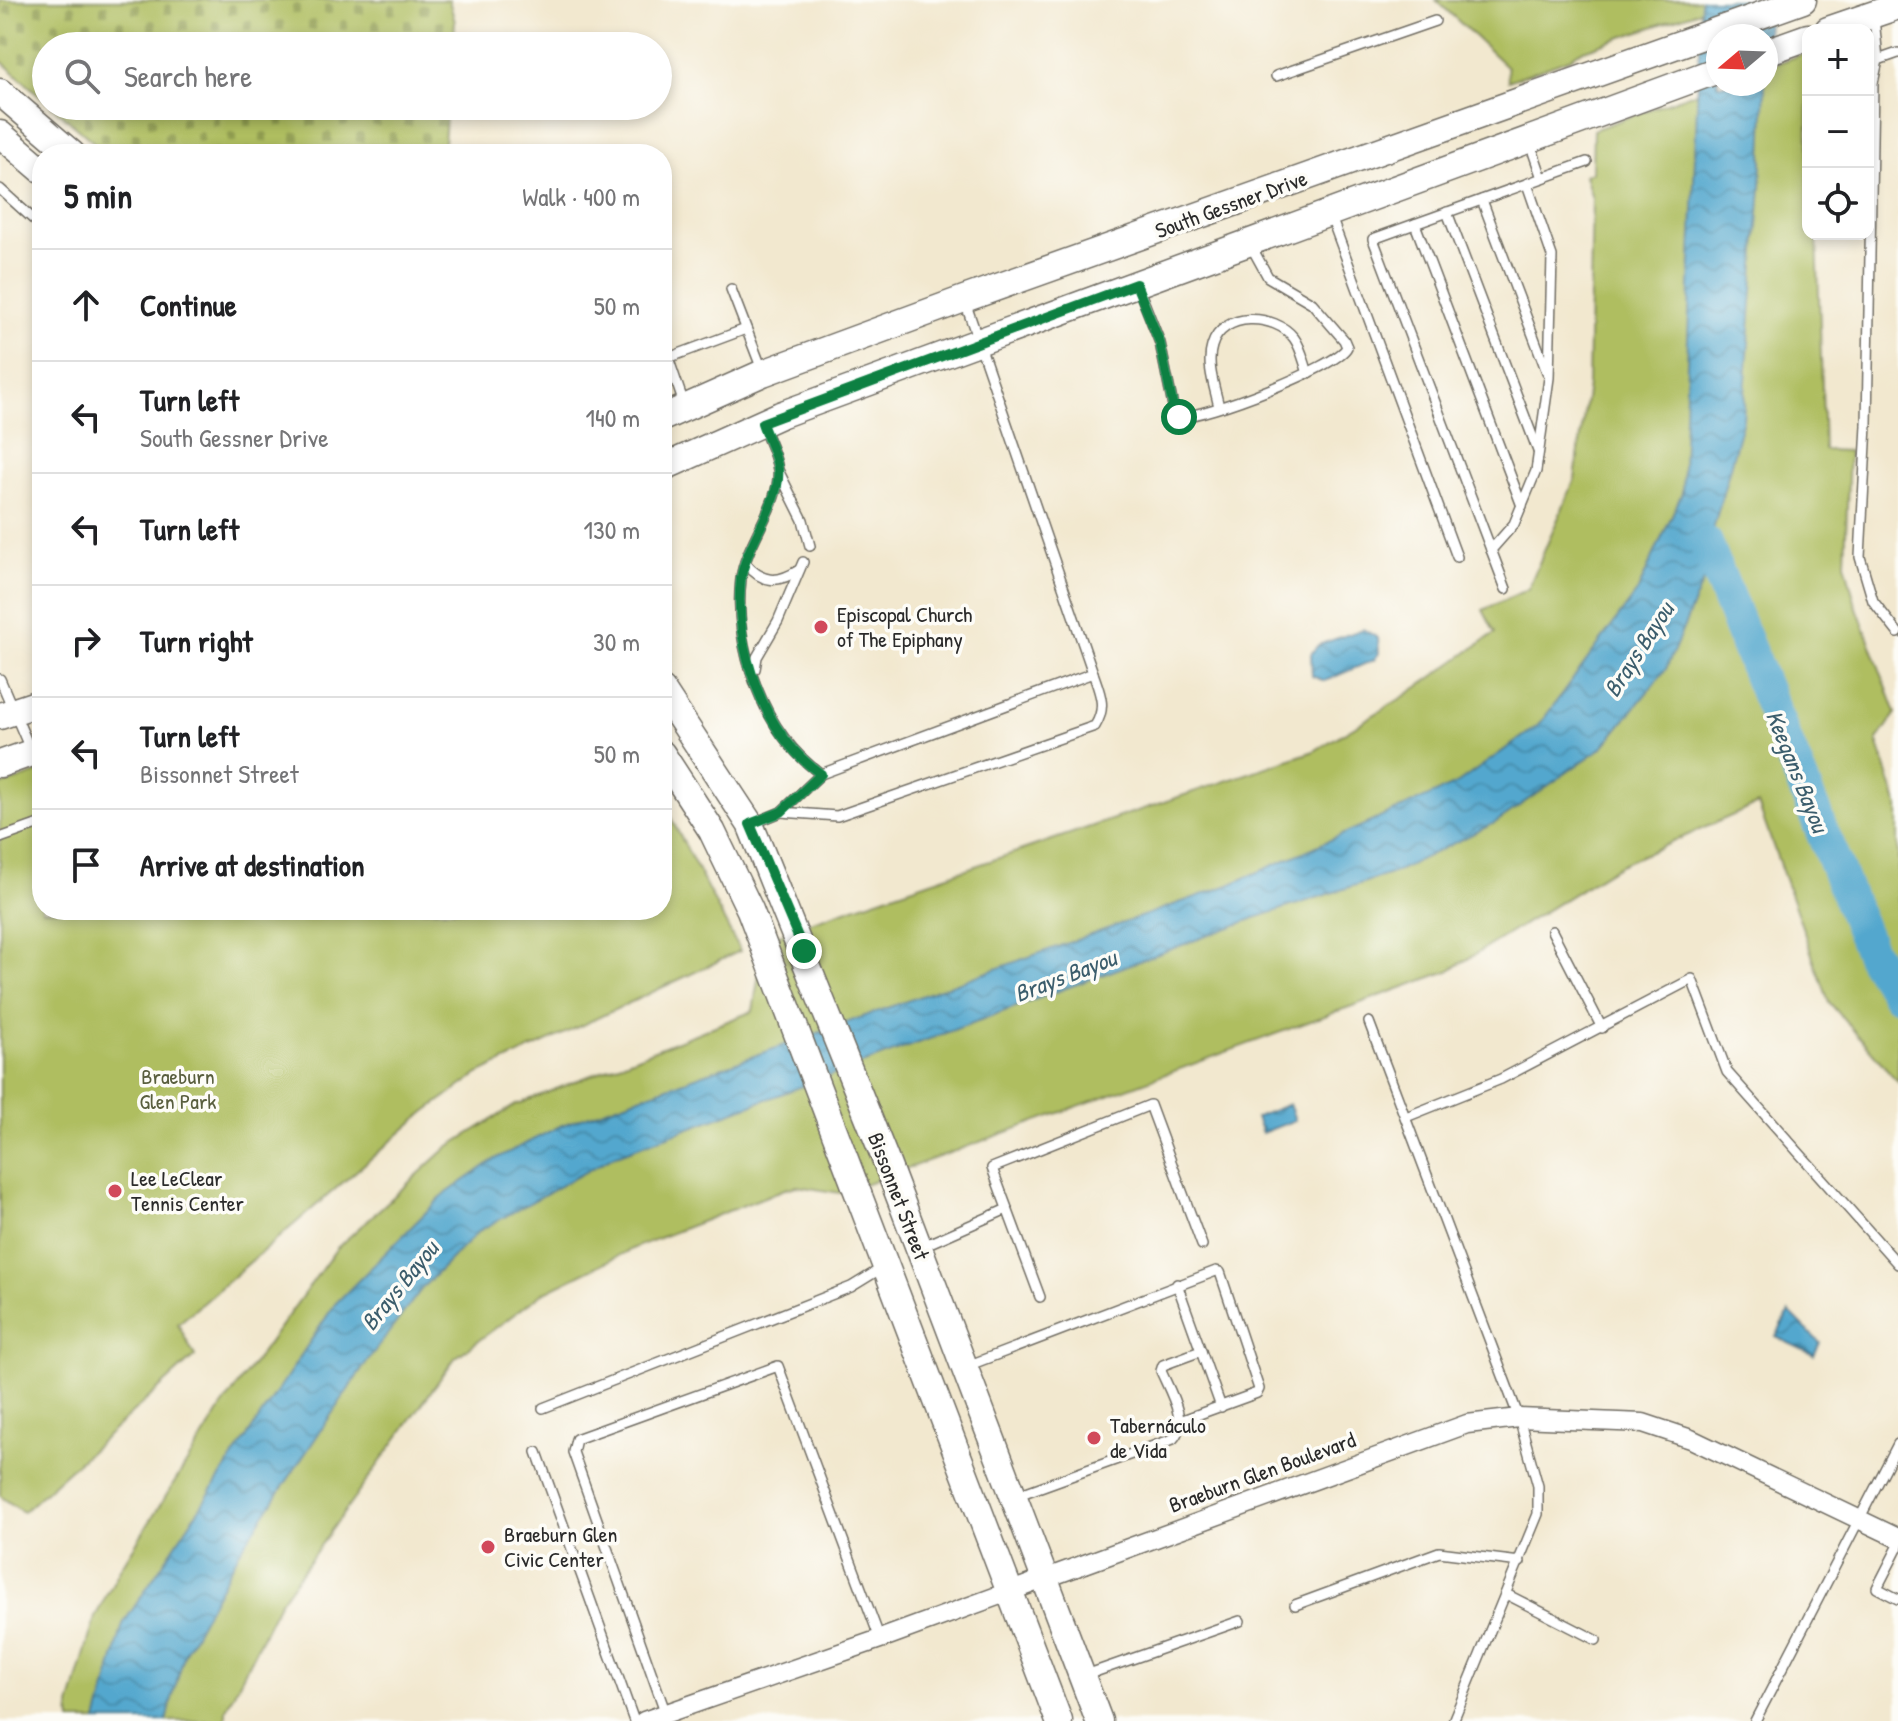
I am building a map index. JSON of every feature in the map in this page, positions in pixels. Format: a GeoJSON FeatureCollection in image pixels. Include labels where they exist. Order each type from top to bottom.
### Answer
{"type":"FeatureCollection","features":[{"type":"Feature","properties":{"kind":"main road","name":"South Gessner Drive"},"geometry":{"type":"LineString","coordinates":[[674,413],[763,373],[964,299],[1803,0]]}},
{"type":"Feature","properties":{"kind":"main road"},"geometry":{"type":"LineString","coordinates":[[1845,24],[1886,10]]}},
{"type":"Feature","properties":{"kind":"main road"},"geometry":{"type":"LineString","coordinates":[[1778,48],[1802,39]]}},
{"type":"Feature","properties":{"kind":"main road","name":"South Gessner Drive"},"geometry":{"type":"LineString","coordinates":[[672,464],[771,419],[1706,74]]}},
{"type":"Feature","properties":{"kind":"main road"},"geometry":{"type":"LineString","coordinates":[[0,92],[32,120]]}},
{"type":"Feature","properties":{"kind":"main road"},"geometry":{"type":"LineString","coordinates":[[33,120],[60,144]]}},
{"type":"Feature","properties":{"kind":"main road"},"geometry":{"type":"LineString","coordinates":[[2,142],[32,163]]}},
{"type":"Feature","properties":{"kind":"main road"},"geometry":{"type":"LineString","coordinates":[[1312,175],[1330,213]]}},
{"type":"Feature","properties":{"kind":"main road"},"geometry":{"type":"LineString","coordinates":[[763,373],[771,419]]}},
{"type":"Feature","properties":{"kind":"main road","name":"Bissonnet Street"},"geometry":{"type":"LineString","coordinates":[[672,704],[750,824],[804,951],[1099,1721]]}},
{"type":"Feature","properties":{"kind":"main road"},"geometry":{"type":"LineString","coordinates":[[7,714],[32,705]]}},
{"type":"Feature","properties":{"kind":"main road"},"geometry":{"type":"LineString","coordinates":[[0,764],[32,761]]}},
{"type":"Feature","properties":{"kind":"main road","name":"Bissonnet Street"},"geometry":{"type":"LineString","coordinates":[[672,768],[732,868],[771,961],[1059,1721]]}},
{"type":"Feature","properties":{"kind":"main road"},"geometry":{"type":"LineString","coordinates":[[687,790],[716,768]]}},
{"type":"Feature","properties":{"kind":"main road"},"geometry":{"type":"LineString","coordinates":[[888,1264],[919,1249]]}},
{"type":"Feature","properties":{"kind":"street","name":"Braeburn Glen Boulevard"},"geometry":{"type":"LineString","coordinates":[[644,1721],[1009,1593],[1045,1577],[1467,1424],[1519,1418],[1643,1423],[1669,1431],[1898,1538]]}},
{"type":"Feature","properties":{"kind":"lane"},"geometry":{"type":"LineString","coordinates":[[1886,10],[1873,83],[1867,425],[1860,557],[1873,601],[1898,633]]}},
{"type":"Feature","properties":{"kind":"lane"},"geometry":{"type":"LineString","coordinates":[[1276,76],[1435,21]]}},
{"type":"Feature","properties":{"kind":"lane"},"geometry":{"type":"LineString","coordinates":[[1878,60],[1898,53]]}},
{"type":"Feature","properties":{"kind":"lane"},"geometry":{"type":"LineString","coordinates":[[1529,141],[1542,178]]}},
{"type":"Feature","properties":{"kind":"lane"},"geometry":{"type":"LineString","coordinates":[[1506,589],[1373,239],[1587,162]]}},
{"type":"Feature","properties":{"kind":"lane"},"geometry":{"type":"LineString","coordinates":[[1491,550],[1514,524],[1522,506],[1539,454],[1549,378],[1552,256],[1527,184]]}},
{"type":"Feature","properties":{"kind":"lane"},"geometry":{"type":"LineString","coordinates":[[0,189],[32,218]]}},
{"type":"Feature","properties":{"kind":"lane"},"geometry":{"type":"LineString","coordinates":[[1482,200],[1549,378]]}},
{"type":"Feature","properties":{"kind":"lane"},"geometry":{"type":"LineString","coordinates":[[1447,212],[1539,454]]}},
{"type":"Feature","properties":{"kind":"lane"},"geometry":{"type":"LineString","coordinates":[[1330,213],[1457,557]]}},
{"type":"Feature","properties":{"kind":"lane"},"geometry":{"type":"LineString","coordinates":[[1415,224],[1522,506]]}},
{"type":"Feature","properties":{"kind":"lane"},"geometry":{"type":"LineString","coordinates":[[1136,284],[1160,343],[1176,414],[1184,418],[1308,373],[1342,355],[1347,347],[1312,303],[1268,277],[1250,243]]}},
{"type":"Feature","properties":{"kind":"lane"},"geometry":{"type":"LineString","coordinates":[[731,289],[763,373]]}},
{"type":"Feature","properties":{"kind":"lane"},"geometry":{"type":"LineString","coordinates":[[781,812],[837,816],[1095,726],[1101,716],[1103,701],[964,299]]}},
{"type":"Feature","properties":{"kind":"lane"},"geometry":{"type":"LineString","coordinates":[[1219,407],[1211,348],[1215,337],[1225,328],[1248,318],[1279,326],[1294,338],[1308,373]]}},
{"type":"Feature","properties":{"kind":"lane"},"geometry":{"type":"LineString","coordinates":[[672,357],[746,329]]}},
{"type":"Feature","properties":{"kind":"lane"},"geometry":{"type":"LineString","coordinates":[[771,419],[779,472],[803,520],[810,546]]}},
{"type":"Feature","properties":{"kind":"lane"},"geometry":{"type":"LineString","coordinates":[[779,472],[745,563],[740,622],[764,707],[806,763],[821,774]]}},
{"type":"Feature","properties":{"kind":"lane"},"geometry":{"type":"LineString","coordinates":[[745,563],[758,578],[767,580],[779,580],[801,566],[778,621],[757,657],[754,677]]}},
{"type":"Feature","properties":{"kind":"lane"},"geometry":{"type":"LineString","coordinates":[[750,824],[781,812],[821,774],[1093,673]]}},
{"type":"Feature","properties":{"kind":"lane"},"geometry":{"type":"LineString","coordinates":[[0,679],[7,714],[32,751]]}},
{"type":"Feature","properties":{"kind":"lane"},"geometry":{"type":"LineString","coordinates":[[0,838],[32,827]]}},
{"type":"Feature","properties":{"kind":"lane"},"geometry":{"type":"LineString","coordinates":[[1552,931],[1602,1028]]}},
{"type":"Feature","properties":{"kind":"lane"},"geometry":{"type":"LineString","coordinates":[[1406,1117],[1501,1079],[1692,979],[1727,1072],[1898,1264]]}},
{"type":"Feature","properties":{"kind":"lane"},"geometry":{"type":"LineString","coordinates":[[1369,1022],[1519,1418],[1538,1486],[1538,1514],[1508,1595],[1453,1721]]}},
{"type":"Feature","properties":{"kind":"lane"},"geometry":{"type":"LineString","coordinates":[[1040,1297],[992,1168],[1150,1105],[1202,1245]]}},
{"type":"Feature","properties":{"kind":"lane"},"geometry":{"type":"LineString","coordinates":[[919,1249],[927,1241],[1007,1209]]}},
{"type":"Feature","properties":{"kind":"lane"},"geometry":{"type":"LineString","coordinates":[[543,1408],[851,1287],[888,1264]]}},
{"type":"Feature","properties":{"kind":"lane"},"geometry":{"type":"LineString","coordinates":[[964,1367],[1177,1284],[1220,1272],[1259,1389],[1257,1393],[1180,1421]]}},
{"type":"Feature","properties":{"kind":"lane"},"geometry":{"type":"LineString","coordinates":[[1177,1284],[1221,1407]]}},
{"type":"Feature","properties":{"kind":"lane"},"geometry":{"type":"LineString","coordinates":[[1014,1497],[1173,1439],[1180,1421],[1161,1371],[1163,1365],[1201,1351]]}},
{"type":"Feature","properties":{"kind":"lane"},"geometry":{"type":"LineString","coordinates":[[666,1714],[573,1452],[576,1439],[778,1366],[880,1639]]}},
{"type":"Feature","properties":{"kind":"lane"},"geometry":{"type":"LineString","coordinates":[[1755,1721],[1898,1444]]}},
{"type":"Feature","properties":{"kind":"lane"},"geometry":{"type":"LineString","coordinates":[[537,1452],[634,1721]]}},
{"type":"Feature","properties":{"kind":"lane"},"geometry":{"type":"LineString","coordinates":[[1898,1547],[1877,1588],[1898,1599]]}},
{"type":"Feature","properties":{"kind":"lane"},"geometry":{"type":"LineString","coordinates":[[1295,1605],[1439,1552],[1520,1562]]}},
{"type":"Feature","properties":{"kind":"lane"},"geometry":{"type":"LineString","coordinates":[[1508,1595],[1596,1640]]}},
{"type":"Feature","properties":{"kind":"lane"},"geometry":{"type":"LineString","coordinates":[[1083,1676],[1240,1621]]}},
{"type":"Feature","properties":{"kind":"green space"},"geometry":{"type":"Polygon","coordinates":[[[0,0],[449,0],[455,22],[454,32],[32,32],[32,89],[0,60],[0,0]]]}},
{"type":"Feature","properties":{"kind":"green space"},"geometry":{"type":"Polygon","coordinates":[[[1436,0],[1732,0],[1578,52],[1569,59],[1508,81],[1507,67],[1436,0]]]}},
{"type":"Feature","properties":{"kind":"green space"},"geometry":{"type":"Polygon","coordinates":[[[1802,54],[1802,240],[1817,240],[1824,450],[1849,451],[1845,563],[1855,602],[1896,713],[1877,741],[1898,806],[1898,1082],[1829,1002],[1758,804],[1620,865],[1448,971],[840,1193],[797,1186],[785,1189],[636,1247],[543,1293],[455,1358],[279,1603],[226,1709],[226,1721],[71,1721],[70,1706],[95,1617],[120,1569],[222,1407],[337,1248],[448,1147],[516,1105],[753,1011],[764,942],[810,922],[1314,751],[1408,694],[1495,633],[1483,610],[1528,589],[1575,479],[1588,385],[1592,199],[1585,175],[1592,172],[1593,130],[1706,89],[1706,96],[1778,96],[1778,63],[1802,54]]]}},
{"type":"Feature","properties":{"kind":"green space"},"geometry":{"type":"Polygon","coordinates":[[[68,120],[446,120],[444,144],[96,144],[68,120]]]}},
{"type":"Feature","properties":{"kind":"green space","name":"Braeburn Glen Park"},"geometry":{"type":"Polygon","coordinates":[[[32,775],[32,920],[672,920],[672,820],[740,951],[478,1074],[425,1112],[178,1324],[195,1356],[23,1512],[0,1496],[0,786],[32,775]]]}},
{"type":"Feature","properties":{"kind":"water","name":"Brays Bayou"},"geometry":{"type":"Polygon","coordinates":[[[1701,0],[1769,0],[1768,24],[1706,24],[1706,96],[1765,96],[1761,188],[1743,419],[1706,556],[1704,579],[1666,669],[1603,747],[1495,823],[1393,873],[1255,918],[614,1156],[479,1231],[423,1287],[368,1360],[240,1551],[185,1652],[166,1721],[97,1721],[123,1624],[335,1304],[441,1197],[495,1159],[562,1125],[1229,885],[1458,783],[1539,725],[1637,592],[1682,493],[1701,0]]]}},
{"type":"Feature","properties":{"kind":"water"},"geometry":{"type":"Polygon","coordinates":[[[1363,629],[1378,638],[1379,653],[1374,660],[1325,681],[1312,676],[1311,654],[1318,645],[1363,629]]]}},
{"type":"Feature","properties":{"kind":"water"},"geometry":{"type":"Polygon","coordinates":[[[1289,1104],[1295,1120],[1262,1133],[1256,1117],[1289,1104]]]}},
{"type":"Feature","properties":{"kind":"water"},"geometry":{"type":"Polygon","coordinates":[[[1789,1312],[1820,1343],[1814,1355],[1776,1337],[1789,1312]]]}},
{"type":"Feature","properties":{"kind":"waterway","name":"Keegans Bayou"},"geometry":{"type":"LineString","coordinates":[[1706,543],[1871,953],[1898,995]]}},
{"type":"Feature","properties":{"kind":"place","name":"Episcopal Church of The Epiphany"},"geometry":{"type":"Point","coordinates":[821,627]}},
{"type":"Feature","properties":{"kind":"place","name":"Lee LeClear Tennis Center"},"geometry":{"type":"Point","coordinates":[115,1191]}},
{"type":"Feature","properties":{"kind":"place","name":"Tabernáculo de Vida"},"geometry":{"type":"Point","coordinates":[1094,1438]}},
{"type":"Feature","properties":{"kind":"place","name":"Braeburn Glen Civic Center"},"geometry":{"type":"Point","coordinates":[488,1547]}},
{"type":"Feature","properties":{"kind":"route"},"geometry":{"type":"LineString","coordinates":[[804,951],[750,824],[781,812],[821,774],[806,763],[764,707],[740,622],[741,578],[749,544],[768,507],[779,472],[762,423],[1136,284],[1160,343],[1174,411],[1179,417]]}}]}
